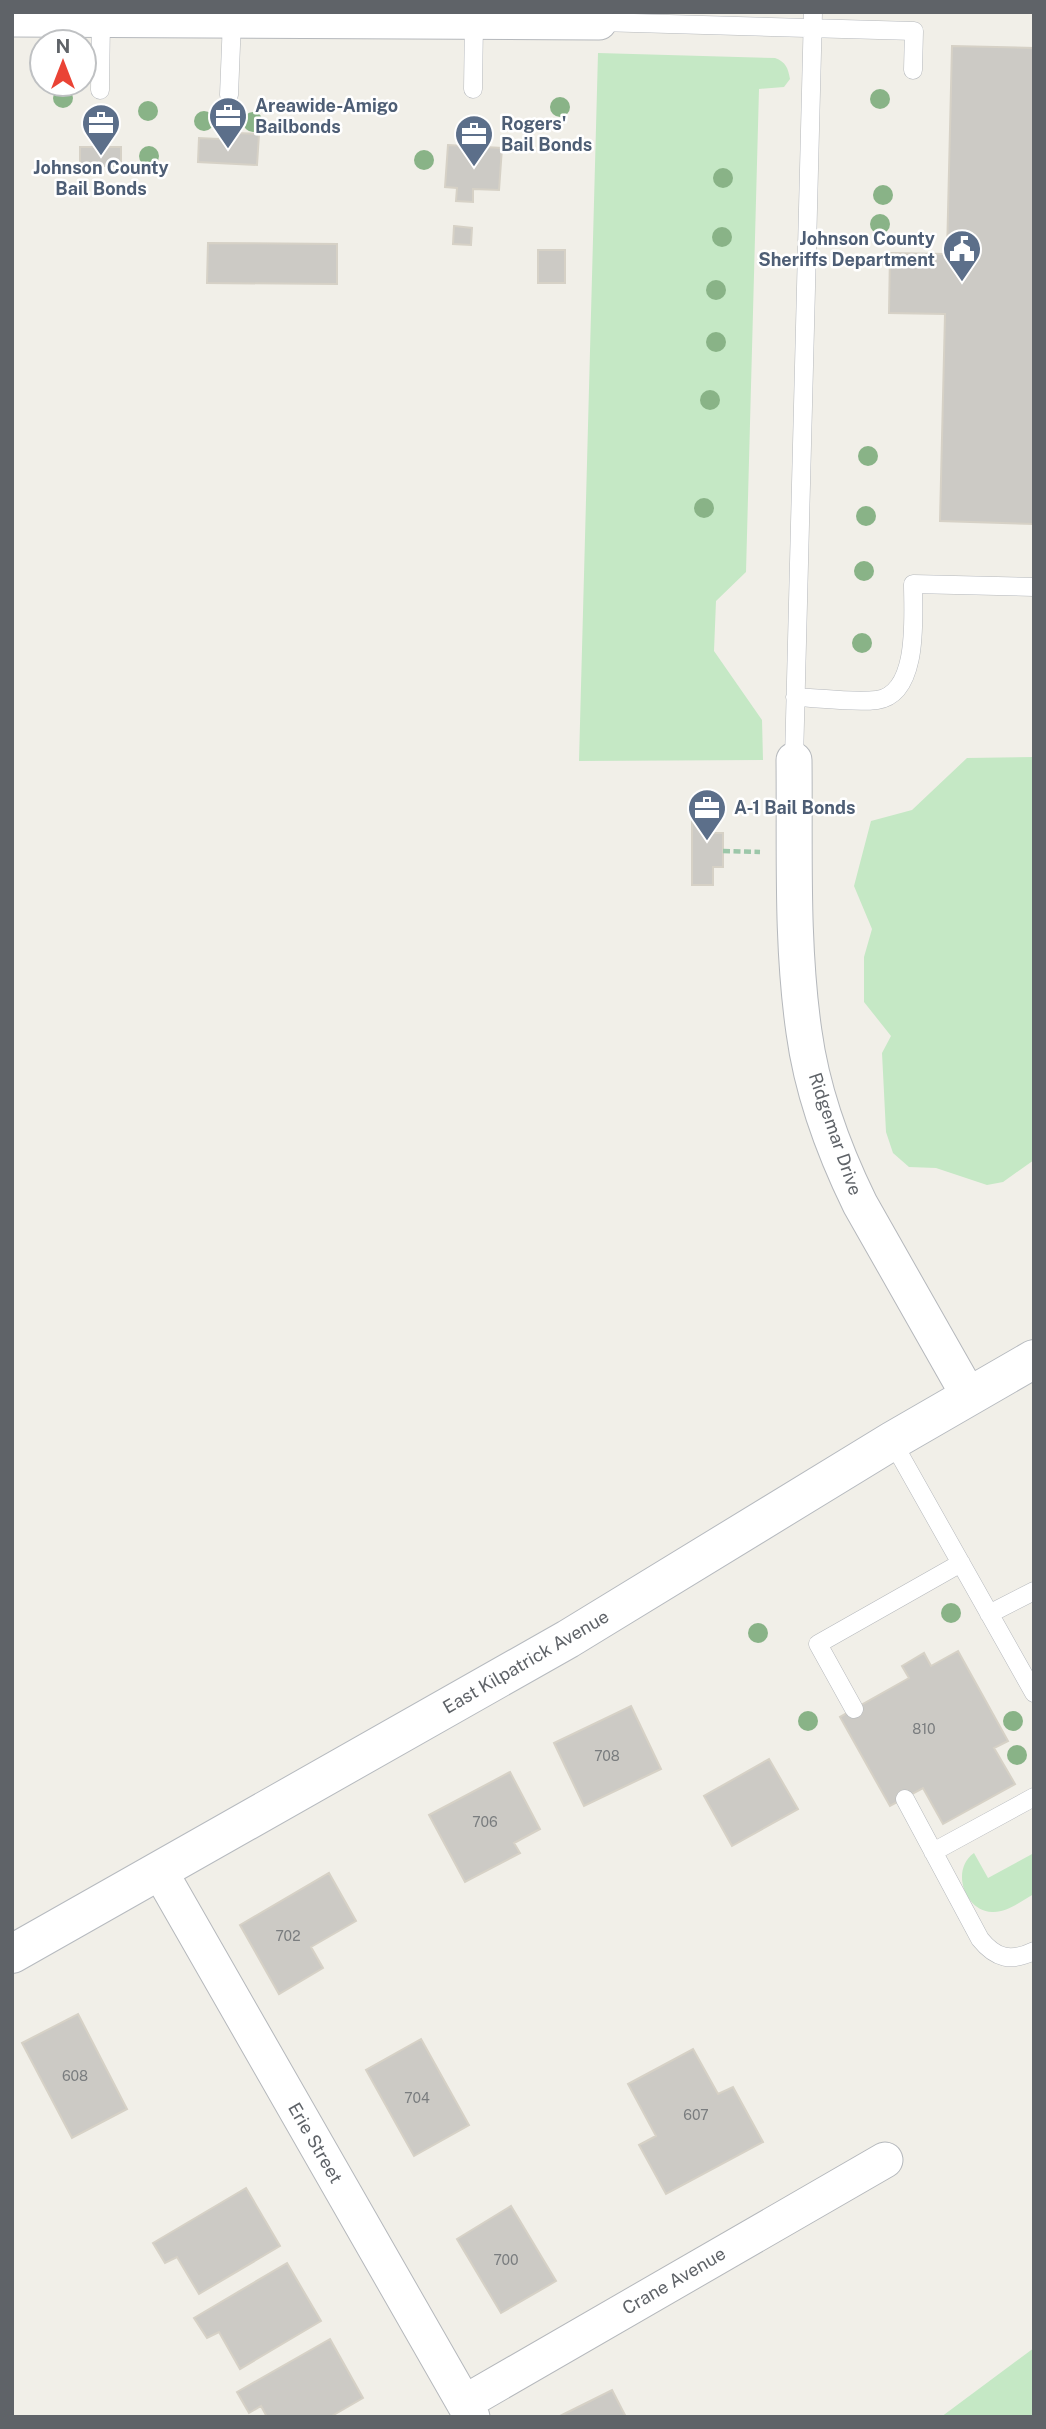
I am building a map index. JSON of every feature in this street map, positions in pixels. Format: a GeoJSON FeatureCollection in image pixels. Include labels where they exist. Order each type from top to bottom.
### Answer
{"type":"FeatureCollection","features":[{"type":"Feature","properties":{"kind":"street"},"geometry":{"type":"LineString","coordinates":[[12,19],[474,22],[616,19]]}},
{"type":"Feature","properties":{"kind":"street","name":"Ridgemar Drive"},"geometry":{"type":"LineString","coordinates":[[794,760],[796,960],[804,1035],[819,1100],[845,1173],[860,1204],[969,1396]]}},
{"type":"Feature","properties":{"kind":"street","name":"East Kilpatrick Avenue"},"geometry":{"type":"LineString","coordinates":[[12,1954],[568,1639],[892,1441],[1034,1359]]}},
{"type":"Feature","properties":{"kind":"street","name":"Erie Street"},"geometry":{"type":"LineString","coordinates":[[159,1870],[468,2410]]}},
{"type":"Feature","properties":{"kind":"street","name":"Crane Avenue"},"geometry":{"type":"LineString","coordinates":[[468,2410],[885,2160]]}},
{"type":"Feature","properties":{"kind":"lane"},"geometry":{"type":"LineString","coordinates":[[100,90],[101,19]]}},
{"type":"Feature","properties":{"kind":"lane"},"geometry":{"type":"LineString","coordinates":[[616,19],[812,21],[914,31],[913,69]]}},
{"type":"Feature","properties":{"kind":"lane"},"geometry":{"type":"LineString","coordinates":[[229,95],[232,20]]}},
{"type":"Feature","properties":{"kind":"lane"},"geometry":{"type":"LineString","coordinates":[[794,760],[812,21]]}},
{"type":"Feature","properties":{"kind":"lane"},"geometry":{"type":"LineString","coordinates":[[473,89],[474,22]]}},
{"type":"Feature","properties":{"kind":"lane"},"geometry":{"type":"LineString","coordinates":[[795,697],[880,700],[895,690],[909,670],[912,651],[913,584],[1034,587]]}},
{"type":"Feature","properties":{"kind":"lane"},"geometry":{"type":"LineString","coordinates":[[892,1441],[1034,1693]]}},
{"type":"Feature","properties":{"kind":"lane"},"geometry":{"type":"LineString","coordinates":[[854,1709],[818,1644],[961,1563]]}},
{"type":"Feature","properties":{"kind":"lane"},"geometry":{"type":"LineString","coordinates":[[989,1614],[1034,1591]]}},
{"type":"Feature","properties":{"kind":"lane"},"geometry":{"type":"LineString","coordinates":[[933,1852],[1034,1797]]}},
{"type":"Feature","properties":{"kind":"lane"},"geometry":{"type":"LineString","coordinates":[[905,1799],[987,1948],[996,1955],[1007,1958],[1020,1957],[1034,1951]]}},
{"type":"Feature","properties":{"kind":"green space"},"geometry":{"type":"Polygon","coordinates":[[[598,53],[775,58],[784,64],[790,79],[784,87],[759,89],[746,572],[716,601],[714,651],[762,720],[763,760],[579,761],[598,53]]]}},
{"type":"Feature","properties":{"kind":"green space"},"geometry":{"type":"Polygon","coordinates":[[[1034,757],[1034,1160],[1003,1182],[987,1185],[936,1168],[909,1167],[893,1153],[886,1132],[882,1053],[891,1036],[864,1002],[864,957],[872,929],[854,886],[871,821],[912,810],[967,758],[1034,757]]]}},
{"type":"Feature","properties":{"kind":"green space"},"geometry":{"type":"Polygon","coordinates":[[[974,1853],[988,1878],[1034,1853],[1034,1894],[998,1912],[982,1910],[974,1905],[962,1879],[967,1860],[974,1853]]]}},
{"type":"Feature","properties":{"kind":"green space"},"geometry":{"type":"Polygon","coordinates":[[[1034,2348],[1034,2417],[941,2417],[1034,2348]]]}},
{"type":"Feature","properties":{"kind":"building","name":"Johnson County Sheriffs Department"},"geometry":{"type":"Polygon","coordinates":[[[952,46],[1034,48],[1034,524],[940,521],[945,314],[889,313],[890,253],[947,254],[952,46]]]}},
{"type":"Feature","properties":{"kind":"building","name":"Areawide-Amigo Bailbonds"},"geometry":{"type":"Polygon","coordinates":[[[219,126],[236,127],[236,133],[259,134],[257,165],[198,162],[199,138],[219,139],[219,126]]]}},
{"type":"Feature","properties":{"kind":"building","name":"Rogers' Bail Bonds"},"geometry":{"type":"Polygon","coordinates":[[[448,145],[502,148],[499,190],[473,189],[473,202],[456,201],[457,188],[445,187],[448,145]]]}},
{"type":"Feature","properties":{"kind":"building","name":"Johnson County Bail Bonds"},"geometry":{"type":"Polygon","coordinates":[[[80,147],[121,147],[121,166],[95,166],[96,174],[80,174],[80,147]]]}},
{"type":"Feature","properties":{"kind":"building"},"geometry":{"type":"Polygon","coordinates":[[[454,226],[472,228],[471,245],[453,244],[454,226]]]}},
{"type":"Feature","properties":{"kind":"building"},"geometry":{"type":"Polygon","coordinates":[[[208,243],[337,244],[337,284],[207,283],[208,243]]]}},
{"type":"Feature","properties":{"kind":"building"},"geometry":{"type":"Polygon","coordinates":[[[538,250],[565,250],[565,283],[538,283],[538,250]]]}},
{"type":"Feature","properties":{"kind":"building","name":"A-1 Bail Bonds"},"geometry":{"type":"Polygon","coordinates":[[[692,817],[713,817],[713,833],[723,833],[723,867],[713,867],[713,885],[692,885],[692,817]]]}},
{"type":"Feature","properties":{"kind":"building"},"geometry":{"type":"Polygon","coordinates":[[[958,1651],[1008,1741],[994,1748],[1015,1784],[943,1824],[923,1788],[890,1806],[840,1717],[909,1678],[902,1666],[924,1653],[931,1666],[958,1651]]]}},
{"type":"Feature","properties":{"kind":"building"},"geometry":{"type":"Polygon","coordinates":[[[631,1706],[661,1769],[584,1806],[554,1743],[631,1706]]]}},
{"type":"Feature","properties":{"kind":"building"},"geometry":{"type":"Polygon","coordinates":[[[769,1759],[798,1809],[732,1846],[704,1796],[769,1759]]]}},
{"type":"Feature","properties":{"kind":"building"},"geometry":{"type":"Polygon","coordinates":[[[510,1772],[540,1829],[514,1843],[520,1853],[465,1882],[429,1815],[510,1772]]]}},
{"type":"Feature","properties":{"kind":"building"},"geometry":{"type":"Polygon","coordinates":[[[329,1873],[356,1921],[311,1947],[323,1968],[279,1994],[240,1925],[329,1873]]]}},
{"type":"Feature","properties":{"kind":"building"},"geometry":{"type":"Polygon","coordinates":[[[78,2014],[127,2109],[72,2138],[22,2043],[78,2014]]]}},
{"type":"Feature","properties":{"kind":"building"},"geometry":{"type":"Polygon","coordinates":[[[421,2039],[469,2125],[414,2156],[366,2070],[421,2039]]]}},
{"type":"Feature","properties":{"kind":"building"},"geometry":{"type":"Polygon","coordinates":[[[693,2049],[718,2094],[733,2087],[763,2142],[666,2194],[639,2145],[656,2136],[628,2084],[693,2049]]]}},
{"type":"Feature","properties":{"kind":"building"},"geometry":{"type":"Polygon","coordinates":[[[246,2188],[280,2246],[199,2294],[177,2257],[165,2263],[153,2243],[246,2188]]]}},
{"type":"Feature","properties":{"kind":"building"},"geometry":{"type":"Polygon","coordinates":[[[511,2206],[556,2281],[501,2313],[457,2239],[511,2206]]]}},
{"type":"Feature","properties":{"kind":"building"},"geometry":{"type":"Polygon","coordinates":[[[287,2263],[321,2321],[240,2369],[219,2332],[207,2338],[194,2318],[287,2263]]]}},
{"type":"Feature","properties":{"kind":"building"},"geometry":{"type":"Polygon","coordinates":[[[330,2339],[363,2398],[330,2417],[267,2417],[261,2406],[249,2413],[237,2392],[330,2339]]]}},
{"type":"Feature","properties":{"kind":"building"},"geometry":{"type":"Polygon","coordinates":[[[612,2390],[626,2417],[558,2417],[612,2390]]]}},
{"type":"Feature","properties":{"kind":"place","name":"Areawide-Amigo Bailbonds"},"geometry":{"type":"Point","coordinates":[228,150]}},
{"type":"Feature","properties":{"kind":"place","name":"Johnson County Bail Bonds"},"geometry":{"type":"Point","coordinates":[101,157]}},
{"type":"Feature","properties":{"kind":"place","name":"Rogers' Bail Bonds"},"geometry":{"type":"Point","coordinates":[474,168]}},
{"type":"Feature","properties":{"kind":"place","name":"Johnson County Sheriffs Department"},"geometry":{"type":"Point","coordinates":[962,283]}},
{"type":"Feature","properties":{"kind":"place","name":"A-1 Bail Bonds"},"geometry":{"type":"Point","coordinates":[707,842]}}]}
